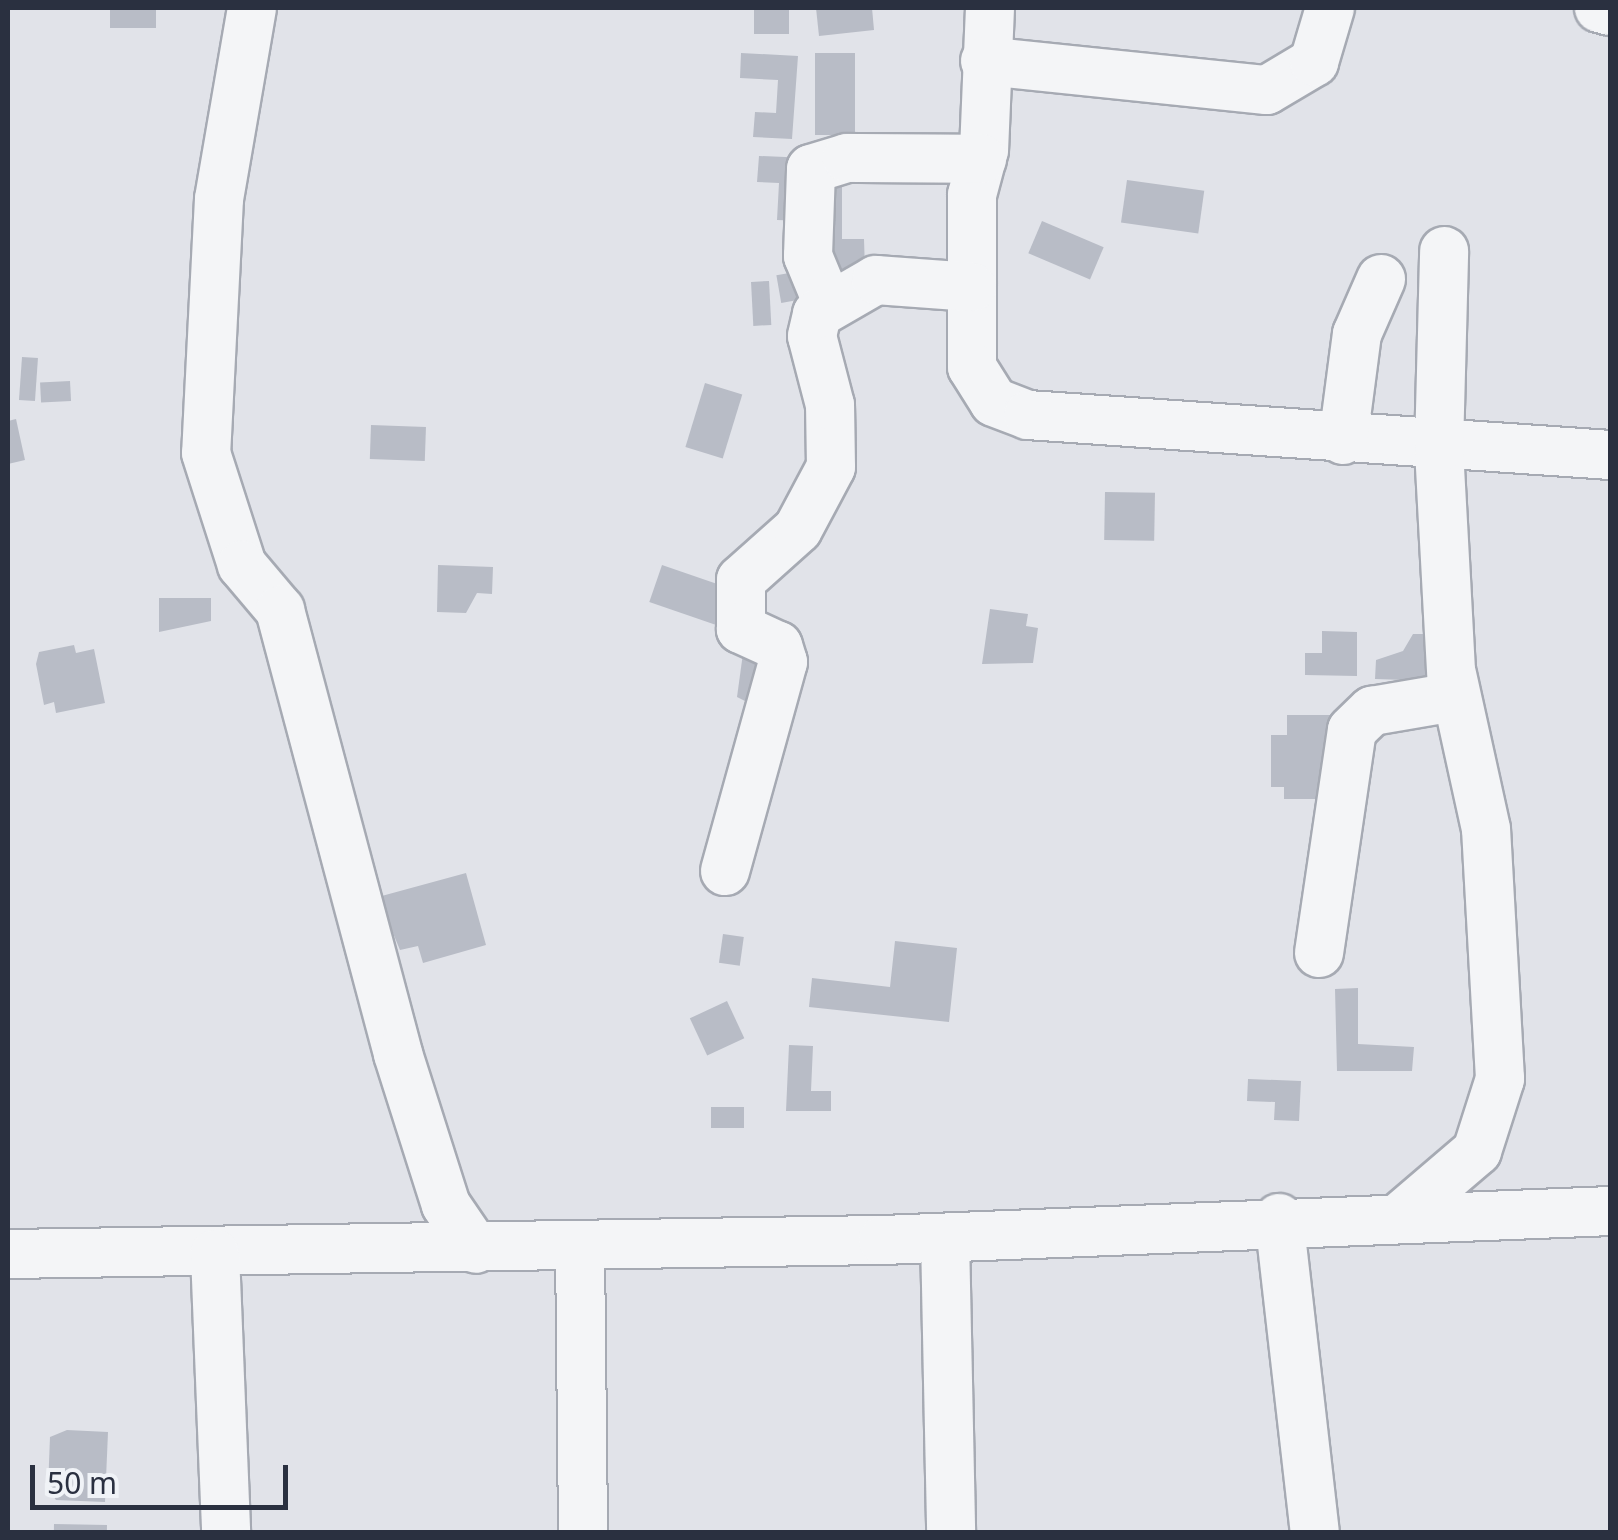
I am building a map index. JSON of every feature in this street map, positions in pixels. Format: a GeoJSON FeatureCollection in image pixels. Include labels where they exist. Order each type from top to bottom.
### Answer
{"type":"FeatureCollection","features":[{"type":"Feature","properties":{"kind":"street"},"geometry":{"type":"LineString","coordinates":[[252,8],[220,199],[206,453],[242,566],[280,610],[398,1054],[446,1205],[476,1249]]}},
{"type":"Feature","properties":{"kind":"street"},"geometry":{"type":"LineString","coordinates":[[990,8],[982,159],[972,195],[976,381],[1008,408],[1439,448],[1610,454]]}},
{"type":"Feature","properties":{"kind":"street"},"geometry":{"type":"LineString","coordinates":[[986,61],[1267,90],[1314,62],[1330,8]]}},
{"type":"Feature","properties":{"kind":"street"},"geometry":{"type":"LineString","coordinates":[[1599,8],[1610,11]]}},
{"type":"Feature","properties":{"kind":"street"},"geometry":{"type":"LineString","coordinates":[[827,302],[808,256],[811,169],[847,158],[982,159]]}},
{"type":"Feature","properties":{"kind":"street"},"geometry":{"type":"LineString","coordinates":[[1401,1216],[1477,1151],[1500,1079],[1486,829],[1452,674],[1439,448],[1444,250]]}},
{"type":"Feature","properties":{"kind":"street"},"geometry":{"type":"LineString","coordinates":[[1344,440],[1357,334],[1381,278]]}},
{"type":"Feature","properties":{"kind":"street"},"geometry":{"type":"LineString","coordinates":[[725,871],[782,662],[778,646],[741,629],[741,580],[798,530],[831,467],[830,405],[812,336],[827,302],[876,280],[972,287]]}},
{"type":"Feature","properties":{"kind":"street"},"geometry":{"type":"LineString","coordinates":[[1319,953],[1352,730],[1372,711],[1448,698],[1452,674]]}},
{"type":"Feature","properties":{"kind":"street"},"geometry":{"type":"LineString","coordinates":[[8,1254],[215,1254],[945,1238],[1279,1218],[1610,1211]]}},
{"type":"Feature","properties":{"kind":"street"},"geometry":{"type":"LineString","coordinates":[[1279,1218],[1315,1532]]}},
{"type":"Feature","properties":{"kind":"street"},"geometry":{"type":"LineString","coordinates":[[945,1238],[951,1532]]}},
{"type":"Feature","properties":{"kind":"street"},"geometry":{"type":"LineString","coordinates":[[580,1245],[583,1532]]}},
{"type":"Feature","properties":{"kind":"street"},"geometry":{"type":"LineString","coordinates":[[215,1254],[226,1532]]}},
{"type":"Feature","properties":{"kind":"building"},"geometry":{"type":"Polygon","coordinates":[[[110,8],[156,8],[156,28],[110,28],[110,8]]]}},
{"type":"Feature","properties":{"kind":"building"},"geometry":{"type":"Polygon","coordinates":[[[754,8],[789,8],[789,34],[754,34],[754,8]]]}},
{"type":"Feature","properties":{"kind":"building"},"geometry":{"type":"Polygon","coordinates":[[[816,8],[872,8],[874,30],[819,36],[816,8]]]}},
{"type":"Feature","properties":{"kind":"building"},"geometry":{"type":"Polygon","coordinates":[[[741,53],[798,56],[792,139],[753,137],[755,112],[776,113],[778,80],[740,78],[741,53]]]}},
{"type":"Feature","properties":{"kind":"building"},"geometry":{"type":"Polygon","coordinates":[[[815,53],[855,53],[855,135],[815,135],[815,53]]]}},
{"type":"Feature","properties":{"kind":"building"},"geometry":{"type":"Polygon","coordinates":[[[759,156],[809,158],[806,221],[777,220],[779,183],[757,182],[759,156]]]}},
{"type":"Feature","properties":{"kind":"building"},"geometry":{"type":"Polygon","coordinates":[[[1127,180],[1204,191],[1198,233],[1121,223],[1127,180]]]}},
{"type":"Feature","properties":{"kind":"building"},"geometry":{"type":"Polygon","coordinates":[[[842,186],[842,239],[864,239],[865,270],[819,271],[818,187],[842,186]]]}},
{"type":"Feature","properties":{"kind":"building"},"geometry":{"type":"Polygon","coordinates":[[[1042,221],[1104,247],[1090,279],[1028,253],[1042,221]]]}},
{"type":"Feature","properties":{"kind":"building"},"geometry":{"type":"Polygon","coordinates":[[[801,271],[806,299],[781,303],[776,275],[801,271]]]}},
{"type":"Feature","properties":{"kind":"building"},"geometry":{"type":"Polygon","coordinates":[[[769,281],[771,325],[753,326],[751,282],[769,281]]]}},
{"type":"Feature","properties":{"kind":"building"},"geometry":{"type":"Polygon","coordinates":[[[22,357],[38,358],[35,401],[19,400],[22,357]]]}},
{"type":"Feature","properties":{"kind":"building"},"geometry":{"type":"Polygon","coordinates":[[[70,381],[71,401],[41,403],[40,383],[70,381]]]}},
{"type":"Feature","properties":{"kind":"building"},"geometry":{"type":"Polygon","coordinates":[[[705,383],[742,394],[723,458],[685,447],[705,383]]]}},
{"type":"Feature","properties":{"kind":"building"},"geometry":{"type":"Polygon","coordinates":[[[16,419],[25,460],[8,464],[8,421],[16,419]]]}},
{"type":"Feature","properties":{"kind":"building"},"geometry":{"type":"Polygon","coordinates":[[[371,425],[426,427],[425,461],[370,459],[371,425]]]}},
{"type":"Feature","properties":{"kind":"building"},"geometry":{"type":"Polygon","coordinates":[[[1105,492],[1155,493],[1154,541],[1104,540],[1105,492]]]}},
{"type":"Feature","properties":{"kind":"building"},"geometry":{"type":"Polygon","coordinates":[[[438,565],[493,567],[492,594],[477,593],[466,613],[437,612],[438,565]]]}},
{"type":"Feature","properties":{"kind":"building"},"geometry":{"type":"Polygon","coordinates":[[[662,565],[759,599],[747,635],[649,602],[662,565]]]}},
{"type":"Feature","properties":{"kind":"building"},"geometry":{"type":"Polygon","coordinates":[[[159,598],[211,598],[211,621],[159,632],[159,598]]]}},
{"type":"Feature","properties":{"kind":"building"},"geometry":{"type":"Polygon","coordinates":[[[990,609],[1028,614],[1026,626],[1038,628],[1033,663],[982,664],[990,609]]]}},
{"type":"Feature","properties":{"kind":"building"},"geometry":{"type":"Polygon","coordinates":[[[1322,631],[1357,632],[1357,676],[1305,675],[1305,653],[1322,653],[1322,631]]]}},
{"type":"Feature","properties":{"kind":"building"},"geometry":{"type":"Polygon","coordinates":[[[1413,634],[1436,634],[1434,681],[1375,679],[1376,660],[1403,651],[1413,634]]]}},
{"type":"Feature","properties":{"kind":"building"},"geometry":{"type":"Polygon","coordinates":[[[74,645],[76,653],[94,649],[105,703],[56,713],[54,702],[44,705],[36,664],[39,652],[74,645]]]}},
{"type":"Feature","properties":{"kind":"building"},"geometry":{"type":"Polygon","coordinates":[[[744,646],[794,653],[765,711],[737,697],[744,646]]]}},
{"type":"Feature","properties":{"kind":"building"},"geometry":{"type":"Polygon","coordinates":[[[1287,715],[1332,715],[1331,799],[1284,799],[1284,787],[1271,787],[1271,735],[1287,735],[1287,715]]]}},
{"type":"Feature","properties":{"kind":"building"},"geometry":{"type":"Polygon","coordinates":[[[466,873],[486,945],[423,963],[418,946],[400,950],[378,897],[466,873]]]}},
{"type":"Feature","properties":{"kind":"building"},"geometry":{"type":"Polygon","coordinates":[[[723,934],[744,937],[740,966],[719,963],[723,934]]]}},
{"type":"Feature","properties":{"kind":"building"},"geometry":{"type":"Polygon","coordinates":[[[895,941],[957,948],[949,1022],[809,1007],[812,978],[890,987],[895,941]]]}},
{"type":"Feature","properties":{"kind":"building"},"geometry":{"type":"Polygon","coordinates":[[[1358,988],[1358,1044],[1414,1047],[1412,1071],[1337,1071],[1335,989],[1358,988]]]}},
{"type":"Feature","properties":{"kind":"building"},"geometry":{"type":"Polygon","coordinates":[[[727,1001],[744,1038],[707,1055],[690,1018],[727,1001]]]}},
{"type":"Feature","properties":{"kind":"building"},"geometry":{"type":"Polygon","coordinates":[[[789,1045],[813,1046],[811,1091],[831,1091],[831,1111],[786,1111],[789,1045]]]}},
{"type":"Feature","properties":{"kind":"building"},"geometry":{"type":"Polygon","coordinates":[[[1248,1079],[1301,1081],[1299,1121],[1274,1120],[1275,1102],[1247,1101],[1248,1079]]]}},
{"type":"Feature","properties":{"kind":"building"},"geometry":{"type":"Polygon","coordinates":[[[711,1107],[744,1107],[744,1128],[711,1128],[711,1107]]]}},
{"type":"Feature","properties":{"kind":"building"},"geometry":{"type":"Polygon","coordinates":[[[67,1430],[108,1432],[105,1502],[56,1500],[48,1489],[50,1437],[67,1430]]]}},
{"type":"Feature","properties":{"kind":"building"},"geometry":{"type":"Polygon","coordinates":[[[54,1524],[107,1525],[107,1532],[54,1532],[54,1524]]]}}]}
